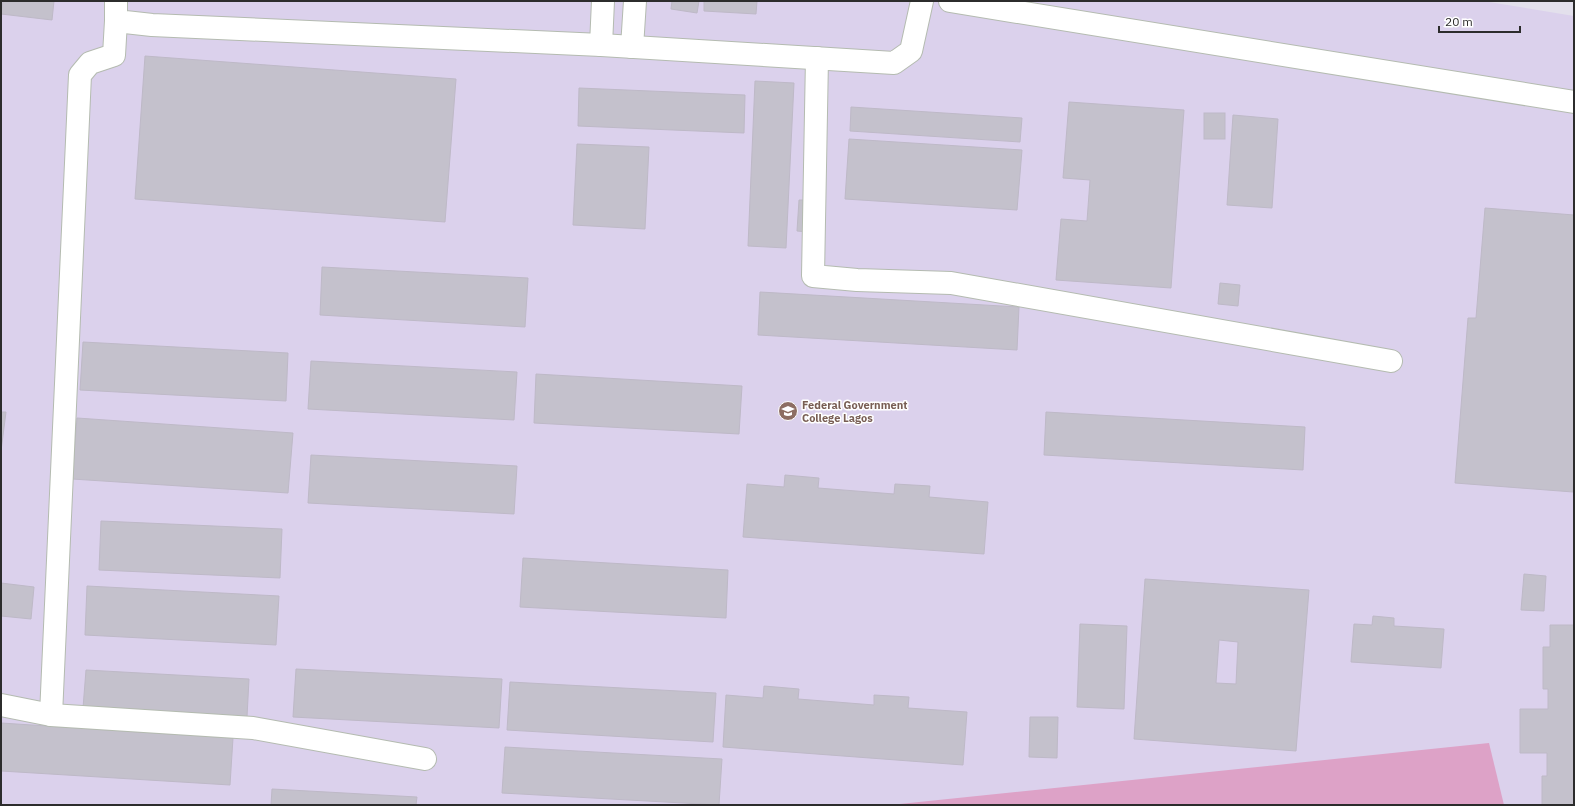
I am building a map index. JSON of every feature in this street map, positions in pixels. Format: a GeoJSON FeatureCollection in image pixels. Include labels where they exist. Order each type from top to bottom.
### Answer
{"type":"FeatureCollection","features":[{"type":"Feature","properties":{"kind":"lane"},"geometry":{"type":"LineString","coordinates":[[601,45],[603,1]]}},
{"type":"Feature","properties":{"kind":"lane"},"geometry":{"type":"LineString","coordinates":[[632,46],[635,1]]}},
{"type":"Feature","properties":{"kind":"lane"},"geometry":{"type":"LineString","coordinates":[[51,715],[80,75],[90,63],[114,55],[116,11],[160,26],[632,46],[894,63],[911,51],[922,1]]}},
{"type":"Feature","properties":{"kind":"lane"},"geometry":{"type":"LineString","coordinates":[[950,1],[1574,102]]}},
{"type":"Feature","properties":{"kind":"lane"},"geometry":{"type":"LineString","coordinates":[[817,58],[813,276],[857,280],[951,283],[1392,361]]}},
{"type":"Feature","properties":{"kind":"lane"},"geometry":{"type":"LineString","coordinates":[[1,705],[51,715],[253,728],[425,759]]}},
{"type":"Feature","properties":{"kind":"shaded area","name":"Federal Government College Lagos"},"geometry":{"type":"Polygon","coordinates":[[[1,1],[1483,1],[1574,16],[1574,805],[1,805],[1,1]]]}},
{"type":"Feature","properties":{"kind":"shaded area"},"geometry":{"type":"Polygon","coordinates":[[[1489,743],[1504,805],[890,805],[1489,743]]]}},
{"type":"Feature","properties":{"kind":"building"},"geometry":{"type":"Polygon","coordinates":[[[3,1],[54,1],[52,20],[1,14],[3,1]]]}},
{"type":"Feature","properties":{"kind":"building"},"geometry":{"type":"Polygon","coordinates":[[[672,1],[699,1],[697,13],[671,9],[672,1]]]}},
{"type":"Feature","properties":{"kind":"building"},"geometry":{"type":"Polygon","coordinates":[[[704,1],[757,1],[756,14],[704,11],[704,1]]]}},
{"type":"Feature","properties":{"kind":"building"},"geometry":{"type":"Polygon","coordinates":[[[145,56],[456,79],[445,222],[135,199],[145,56]]]}},
{"type":"Feature","properties":{"kind":"building"},"geometry":{"type":"Polygon","coordinates":[[[755,81],[794,83],[786,248],[748,246],[755,81]]]}},
{"type":"Feature","properties":{"kind":"building"},"geometry":{"type":"Polygon","coordinates":[[[579,88],[745,95],[744,133],[578,126],[579,88]]]}},
{"type":"Feature","properties":{"kind":"building"},"geometry":{"type":"Polygon","coordinates":[[[1069,102],[1184,110],[1171,288],[1056,280],[1061,219],[1087,221],[1090,180],[1063,178],[1069,102]]]}},
{"type":"Feature","properties":{"kind":"building"},"geometry":{"type":"Polygon","coordinates":[[[851,107],[1022,118],[1020,142],[850,131],[851,107]]]}},
{"type":"Feature","properties":{"kind":"building"},"geometry":{"type":"Polygon","coordinates":[[[1204,113],[1225,113],[1225,139],[1204,139],[1204,113]]]}},
{"type":"Feature","properties":{"kind":"building"},"geometry":{"type":"Polygon","coordinates":[[[1233,115],[1278,119],[1272,208],[1227,205],[1233,115]]]}},
{"type":"Feature","properties":{"kind":"building"},"geometry":{"type":"Polygon","coordinates":[[[849,139],[1022,150],[1017,210],[845,199],[849,139]]]}},
{"type":"Feature","properties":{"kind":"building"},"geometry":{"type":"Polygon","coordinates":[[[577,144],[649,147],[645,229],[573,225],[577,144]]]}},
{"type":"Feature","properties":{"kind":"building"},"geometry":{"type":"Polygon","coordinates":[[[799,200],[811,200],[808,232],[797,231],[799,200]]]}},
{"type":"Feature","properties":{"kind":"building"},"geometry":{"type":"Polygon","coordinates":[[[1485,208],[1574,215],[1573,492],[1455,483],[1468,318],[1476,318],[1485,208]]]}},
{"type":"Feature","properties":{"kind":"building"},"geometry":{"type":"Polygon","coordinates":[[[322,267],[528,278],[525,327],[320,315],[322,267]]]}},
{"type":"Feature","properties":{"kind":"building"},"geometry":{"type":"Polygon","coordinates":[[[1220,283],[1240,285],[1238,306],[1218,304],[1220,283]]]}},
{"type":"Feature","properties":{"kind":"building"},"geometry":{"type":"Polygon","coordinates":[[[760,292],[1019,307],[1017,350],[758,335],[760,292]]]}},
{"type":"Feature","properties":{"kind":"building"},"geometry":{"type":"Polygon","coordinates":[[[83,342],[288,353],[286,401],[80,390],[83,342]]]}},
{"type":"Feature","properties":{"kind":"building"},"geometry":{"type":"Polygon","coordinates":[[[311,361],[517,372],[514,420],[308,409],[311,361]]]}},
{"type":"Feature","properties":{"kind":"building"},"geometry":{"type":"Polygon","coordinates":[[[536,374],[742,386],[739,434],[534,423],[536,374]]]}},
{"type":"Feature","properties":{"kind":"building"},"geometry":{"type":"Polygon","coordinates":[[[1,412],[6,412],[1,451],[1,412]]]}},
{"type":"Feature","properties":{"kind":"building"},"geometry":{"type":"Polygon","coordinates":[[[1046,412],[1305,427],[1303,470],[1044,455],[1046,412]]]}},
{"type":"Feature","properties":{"kind":"building"},"geometry":{"type":"Polygon","coordinates":[[[77,418],[293,433],[288,493],[72,479],[77,418]]]}},
{"type":"Feature","properties":{"kind":"building"},"geometry":{"type":"Polygon","coordinates":[[[311,455],[517,466],[514,514],[308,503],[311,455]]]}},
{"type":"Feature","properties":{"kind":"building"},"geometry":{"type":"Polygon","coordinates":[[[785,475],[819,478],[818,488],[894,494],[895,484],[930,486],[929,497],[988,502],[984,554],[743,537],[747,484],[784,487],[785,475]]]}},
{"type":"Feature","properties":{"kind":"building"},"geometry":{"type":"Polygon","coordinates":[[[101,521],[282,529],[280,578],[99,570],[101,521]]]}},
{"type":"Feature","properties":{"kind":"building"},"geometry":{"type":"Polygon","coordinates":[[[523,558],[728,570],[726,618],[520,607],[523,558]]]}},
{"type":"Feature","properties":{"kind":"building"},"geometry":{"type":"Polygon","coordinates":[[[1524,574],[1546,576],[1544,611],[1521,610],[1524,574]]]}},
{"type":"Feature","properties":{"kind":"building"},"geometry":{"type":"Polygon","coordinates":[[[1145,579],[1309,590],[1296,751],[1134,739],[1145,579]],[[1219,640],[1216,683],[1236,684],[1238,642],[1219,640]]]}},
{"type":"Feature","properties":{"kind":"building"},"geometry":{"type":"Polygon","coordinates":[[[1,583],[34,587],[31,619],[1,616],[1,583]]]}},
{"type":"Feature","properties":{"kind":"building"},"geometry":{"type":"Polygon","coordinates":[[[87,586],[279,596],[276,645],[85,635],[87,586]]]}},
{"type":"Feature","properties":{"kind":"building"},"geometry":{"type":"Polygon","coordinates":[[[1373,616],[1394,618],[1394,626],[1444,629],[1441,668],[1351,662],[1354,624],[1372,625],[1373,616]]]}},
{"type":"Feature","properties":{"kind":"building"},"geometry":{"type":"Polygon","coordinates":[[[1080,624],[1127,626],[1124,709],[1077,707],[1080,624]]]}},
{"type":"Feature","properties":{"kind":"building"},"geometry":{"type":"Polygon","coordinates":[[[1550,625],[1574,625],[1574,805],[1542,805],[1542,776],[1547,776],[1547,753],[1520,753],[1520,709],[1548,709],[1548,689],[1543,689],[1543,647],[1550,647],[1550,625]]]}},
{"type":"Feature","properties":{"kind":"building"},"geometry":{"type":"Polygon","coordinates":[[[296,669],[502,679],[499,728],[293,717],[296,669]]]}},
{"type":"Feature","properties":{"kind":"building"},"geometry":{"type":"Polygon","coordinates":[[[86,670],[249,679],[247,717],[83,708],[86,670]]]}},
{"type":"Feature","properties":{"kind":"building"},"geometry":{"type":"Polygon","coordinates":[[[510,682],[716,693],[713,742],[507,730],[510,682]]]}},
{"type":"Feature","properties":{"kind":"building"},"geometry":{"type":"Polygon","coordinates":[[[764,686],[799,689],[798,699],[874,705],[874,695],[909,697],[908,708],[967,712],[963,765],[723,747],[726,695],[763,698],[764,686]]]}},
{"type":"Feature","properties":{"kind":"building"},"geometry":{"type":"Polygon","coordinates":[[[1030,717],[1058,717],[1057,758],[1029,757],[1030,717]]]}},
{"type":"Feature","properties":{"kind":"building"},"geometry":{"type":"Polygon","coordinates":[[[1,723],[233,738],[230,785],[1,771],[1,723]]]}},
{"type":"Feature","properties":{"kind":"building"},"geometry":{"type":"Polygon","coordinates":[[[505,747],[722,759],[719,805],[502,793],[505,747]]]}},
{"type":"Feature","properties":{"kind":"building"},"geometry":{"type":"Polygon","coordinates":[[[272,789],[417,797],[416,805],[271,805],[272,789]]]}},
{"type":"Feature","properties":{"kind":"place","name":"Federal Government College Lagos"},"geometry":{"type":"Point","coordinates":[788,411]}}]}
